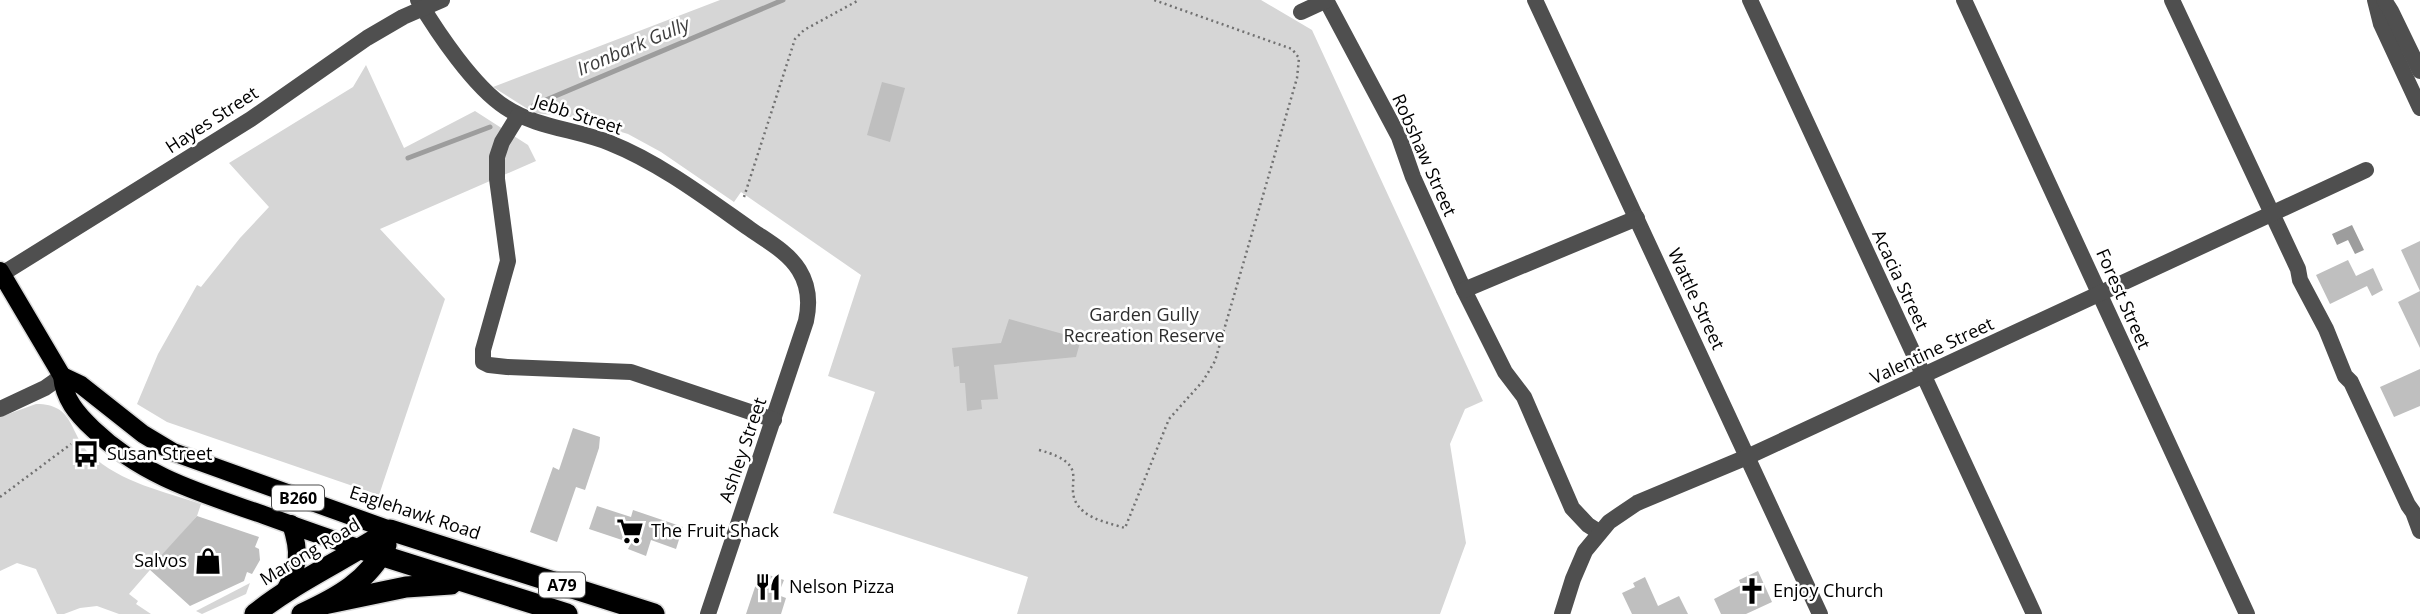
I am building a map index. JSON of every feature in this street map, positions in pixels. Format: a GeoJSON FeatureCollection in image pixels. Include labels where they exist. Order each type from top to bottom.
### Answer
{"type":"FeatureCollection","features":[{"type":"Feature","properties":{"kind":"highway","name":"Marong Road"},"geometry":{"type":"LineString","coordinates":[[255,614],[283,594],[371,552],[391,530]]}},
{"type":"Feature","properties":{"kind":"highway","name":"Eaglehawk Road"},"geometry":{"type":"LineString","coordinates":[[391,530],[654,614]]}},
{"type":"Feature","properties":{"kind":"highway","name":"Marong Road"},"geometry":{"type":"LineString","coordinates":[[302,614],[354,586],[368,574],[371,552]]}},
{"type":"Feature","properties":{"kind":"highway","name":"Eaglehawk Road"},"geometry":{"type":"LineString","coordinates":[[371,552],[567,614]]}},
{"type":"Feature","properties":{"kind":"highway"},"geometry":{"type":"LineString","coordinates":[[324,604],[421,584],[481,587]]}},
{"type":"Feature","properties":{"kind":"main road","name":"Eaglehawk Road"},"geometry":{"type":"LineString","coordinates":[[1,272],[62,376],[65,394],[75,410],[109,443],[142,467],[181,486],[371,552]]}},
{"type":"Feature","properties":{"kind":"main road","name":"Eaglehawk Road"},"geometry":{"type":"LineString","coordinates":[[62,376],[81,385],[143,434],[173,452],[391,530]]}},
{"type":"Feature","properties":{"kind":"main road"},"geometry":{"type":"LineString","coordinates":[[283,594],[294,573],[298,557],[291,524]]}},
{"type":"Feature","properties":{"kind":"street","name":"Hayes Street"},"geometry":{"type":"LineString","coordinates":[[1,272],[229,133],[421,4],[442,0]]}},
{"type":"Feature","properties":{"kind":"street"},"geometry":{"type":"LineString","coordinates":[[1301,12],[1326,0]]}},
{"type":"Feature","properties":{"kind":"street","name":"Robshaw Street"},"geometry":{"type":"LineString","coordinates":[[1326,0],[1399,137],[1413,177],[1464,290],[1505,372],[1524,397],[1572,508],[1599,532]]}},
{"type":"Feature","properties":{"kind":"street","name":"Wattle Street"},"geometry":{"type":"LineString","coordinates":[[1535,0],[1820,614]]}},
{"type":"Feature","properties":{"kind":"street","name":"Acacia Street"},"geometry":{"type":"LineString","coordinates":[[1750,0],[2034,614]]}},
{"type":"Feature","properties":{"kind":"street","name":"Forest Street"},"geometry":{"type":"LineString","coordinates":[[1964,0],[2248,614]]}},
{"type":"Feature","properties":{"kind":"street"},"geometry":{"type":"LineString","coordinates":[[2172,0],[2298,269],[2300,280],[2420,531]]}},
{"type":"Feature","properties":{"kind":"street"},"geometry":{"type":"LineString","coordinates":[[2375,0],[2381,24],[2415,69]]}},
{"type":"Feature","properties":{"kind":"street"},"geometry":{"type":"LineString","coordinates":[[2384,0],[2415,69],[2420,108]]}},
{"type":"Feature","properties":{"kind":"street","name":"Jebb Street"},"geometry":{"type":"LineString","coordinates":[[421,4],[480,85],[501,105],[518,116],[543,125],[611,143],[663,171],[730,215],[791,260],[805,283],[808,297]]}},
{"type":"Feature","properties":{"kind":"street"},"geometry":{"type":"LineString","coordinates":[[518,116],[502,142],[497,157],[497,179],[508,261],[483,350],[483,362],[507,367],[631,372],[774,420]]}},
{"type":"Feature","properties":{"kind":"street","name":"Valentine Street"},"geometry":{"type":"LineString","coordinates":[[1562,614],[1580,560],[1599,532],[1615,517],[1637,503],[1747,457],[2366,170]]}},
{"type":"Feature","properties":{"kind":"street"},"geometry":{"type":"LineString","coordinates":[[1464,290],[1637,218]]}},
{"type":"Feature","properties":{"kind":"street","name":"Ashley Street"},"geometry":{"type":"LineString","coordinates":[[708,614],[806,321],[808,297]]}},
{"type":"Feature","properties":{"kind":"street"},"geometry":{"type":"LineString","coordinates":[[0,409],[45,388],[62,376]]}},
{"type":"Feature","properties":{"kind":"path"},"geometry":{"type":"LineString","coordinates":[[744,197],[795,39],[804,30],[859,0]]}},
{"type":"Feature","properties":{"kind":"path"},"geometry":{"type":"LineString","coordinates":[[1039,450],[1068,461],[1073,472],[1076,503],[1081,509],[1087,514],[1125,528],[1169,419],[1203,382],[1215,361],[1297,78],[1299,58],[1292,49],[1154,0]]}},
{"type":"Feature","properties":{"kind":"path"},"geometry":{"type":"LineString","coordinates":[[0,497],[71,444]]}},
{"type":"Feature","properties":{"kind":"green space","name":"Garden Gully Recreation Reserve"},"geometry":{"type":"Polygon","coordinates":[[[720,0],[1261,0],[1312,30],[1483,401],[1465,409],[1450,444],[1466,543],[1440,614],[1017,614],[1028,577],[833,513],[875,392],[828,376],[861,275],[741,192],[734,202],[661,152],[628,134],[571,117],[534,113],[493,87],[720,0]]]}},
{"type":"Feature","properties":{"kind":"green space"},"geometry":{"type":"Polygon","coordinates":[[[366,65],[404,148],[475,111],[528,145],[536,161],[380,229],[445,299],[379,495],[167,422],[137,404],[158,354],[197,285],[201,287],[269,207],[229,163],[353,87],[366,65]]]}},
{"type":"Feature","properties":{"kind":"green space"},"geometry":{"type":"Polygon","coordinates":[[[36,404],[49,405],[65,415],[91,455],[115,472],[143,485],[201,504],[197,516],[129,594],[138,601],[136,604],[151,614],[119,614],[97,606],[57,614],[36,569],[17,563],[0,571],[0,417],[36,404]]]}},
{"type":"Feature","properties":{"kind":"green space"},"geometry":{"type":"Polygon","coordinates":[[[250,583],[246,594],[202,614],[196,611],[250,583]]]}},
{"type":"Feature","properties":{"kind":"shaded area"},"geometry":{"type":"Polygon","coordinates":[[[2352,225],[2364,250],[2355,254],[2348,240],[2337,245],[2332,234],[2352,225]]]}},
{"type":"Feature","properties":{"kind":"building"},"geometry":{"type":"Polygon","coordinates":[[[882,82],[905,88],[890,142],[867,135],[882,82]]]}},
{"type":"Feature","properties":{"kind":"building"},"geometry":{"type":"Polygon","coordinates":[[[2420,241],[2420,291],[2401,250],[2420,241]]]}},
{"type":"Feature","properties":{"kind":"building"},"geometry":{"type":"Polygon","coordinates":[[[2348,260],[2356,276],[2373,268],[2383,290],[2372,296],[2367,286],[2330,304],[2316,275],[2348,260]]]}},
{"type":"Feature","properties":{"kind":"building"},"geometry":{"type":"Polygon","coordinates":[[[2420,291],[2420,348],[2398,302],[2420,291]]]}},
{"type":"Feature","properties":{"kind":"building"},"geometry":{"type":"Polygon","coordinates":[[[1009,319],[1081,339],[1076,357],[994,365],[998,399],[981,400],[982,409],[967,411],[965,383],[960,383],[959,366],[954,367],[952,348],[1001,343],[1009,319]]]}},
{"type":"Feature","properties":{"kind":"building"},"geometry":{"type":"Polygon","coordinates":[[[2420,369],[2420,406],[2394,417],[2380,387],[2420,369]]]}},
{"type":"Feature","properties":{"kind":"building"},"geometry":{"type":"Polygon","coordinates":[[[573,428],[600,437],[599,448],[585,490],[576,487],[557,542],[530,532],[553,467],[559,470],[573,428]]]}},
{"type":"Feature","properties":{"kind":"building"},"geometry":{"type":"Polygon","coordinates":[[[597,506],[631,517],[633,510],[683,527],[676,549],[651,540],[646,556],[628,549],[631,543],[589,529],[597,506]]]}},
{"type":"Feature","properties":{"kind":"building","name":"Salvos"},"geometry":{"type":"Polygon","coordinates":[[[197,516],[259,537],[255,547],[259,549],[260,560],[252,574],[247,572],[244,581],[190,606],[149,569],[197,516]]]}},
{"type":"Feature","properties":{"kind":"building","name":"Enjoy Church"},"geometry":{"type":"Polygon","coordinates":[[[1758,571],[1772,602],[1746,614],[1721,614],[1714,599],[1741,585],[1739,580],[1758,571]]]}},
{"type":"Feature","properties":{"kind":"building","name":"Nelson Pizza"},"geometry":{"type":"Polygon","coordinates":[[[760,572],[784,580],[778,595],[786,598],[781,614],[746,614],[760,572]]]}},
{"type":"Feature","properties":{"kind":"building"},"geometry":{"type":"Polygon","coordinates":[[[1645,577],[1658,606],[1679,596],[1688,614],[1632,614],[1622,593],[1635,587],[1633,583],[1645,577]]]}},
{"type":"Feature","properties":{"kind":"waterway","name":"Ironbark Gully"},"geometry":{"type":"LineString","coordinates":[[534,105],[783,0]]}},
{"type":"Feature","properties":{"kind":"waterway","name":"Ironbark Gully"},"geometry":{"type":"LineString","coordinates":[[408,158],[490,127]]}},
{"type":"Feature","properties":{"kind":"place","name":"Susan Street"},"geometry":{"type":"Point","coordinates":[86,454]}},
{"type":"Feature","properties":{"kind":"place","name":"The Fruit Shack"},"geometry":{"type":"Point","coordinates":[630,531]}},
{"type":"Feature","properties":{"kind":"place","name":"Salvos"},"geometry":{"type":"Point","coordinates":[208,561]}},
{"type":"Feature","properties":{"kind":"place","name":"Nelson Pizza"},"geometry":{"type":"Point","coordinates":[768,587]}},
{"type":"Feature","properties":{"kind":"place","name":"Enjoy Church"},"geometry":{"type":"Point","coordinates":[1752,591]}}]}
